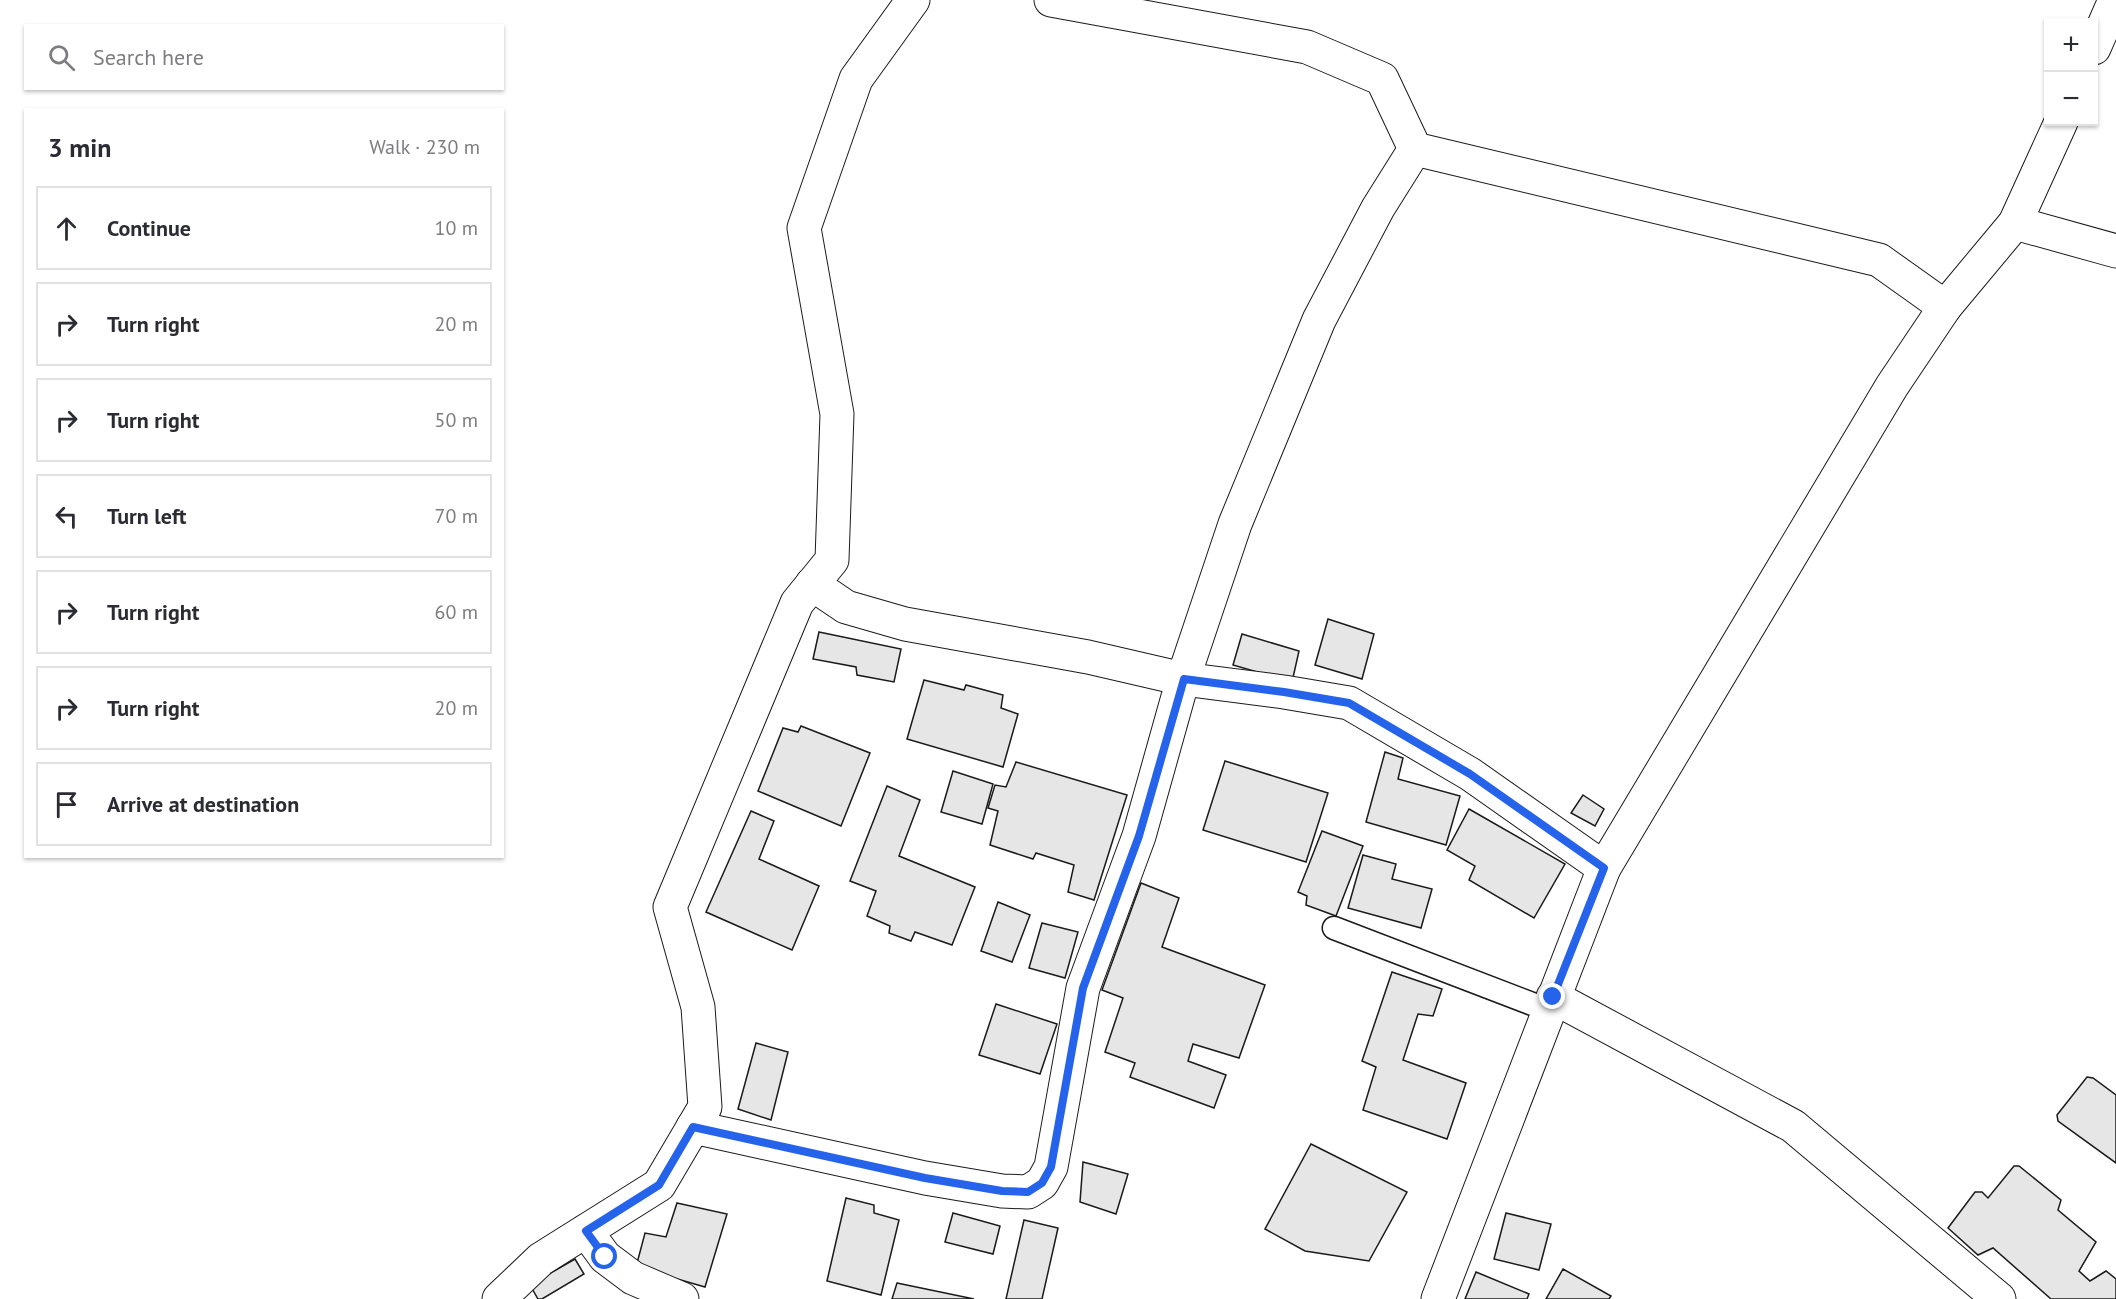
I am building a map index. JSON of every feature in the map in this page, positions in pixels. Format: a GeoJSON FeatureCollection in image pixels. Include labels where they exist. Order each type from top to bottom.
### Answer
{"type":"FeatureCollection","features":[{"type":"Feature","properties":{"kind":"street"},"geometry":{"type":"LineString","coordinates":[[499,1299],[541,1259],[659,1185],[705,1107],[698,1007],[670,907],[797,603],[832,560],[837,414],[804,228],[856,79],[913,0]]}},
{"type":"Feature","properties":{"kind":"street"},"geometry":{"type":"LineString","coordinates":[[1051,0],[1307,47],[1382,79],[1415,149]]}},
{"type":"Feature","properties":{"kind":"street"},"geometry":{"type":"LineString","coordinates":[[2098,39],[2115,0]]}},
{"type":"Feature","properties":{"kind":"street"},"geometry":{"type":"LineString","coordinates":[[1438,1299],[1550,1003],[1604,868],[1892,386],[1945,307],[2015,223],[2059,126]]}},
{"type":"Feature","properties":{"kind":"street"},"geometry":{"type":"LineString","coordinates":[[693,1127],[925,1178],[1002,1191],[1028,1192],[1042,1183],[1051,1167],[1083,988],[1139,836],[1184,679],[1235,524],[1319,320],[1378,208],[1415,149]]}},
{"type":"Feature","properties":{"kind":"street"},"geometry":{"type":"LineString","coordinates":[[1415,149],[1879,260],[1945,307]]}},
{"type":"Feature","properties":{"kind":"street"},"geometry":{"type":"LineString","coordinates":[[2015,223],[2116,251]]}},
{"type":"Feature","properties":{"kind":"street"},"geometry":{"type":"LineString","coordinates":[[812,584],[846,607],[905,624],[1088,657],[1184,679],[1349,703],[1470,774],[1604,868]]}},
{"type":"Feature","properties":{"kind":"street"},"geometry":{"type":"LineString","coordinates":[[1550,1003],[1793,1126],[2000,1299]]}},
{"type":"Feature","properties":{"kind":"street"},"geometry":{"type":"LineString","coordinates":[[586,1231],[605,1257],[633,1278],[682,1299]]}},
{"type":"Feature","properties":{"kind":"lane"},"geometry":{"type":"LineString","coordinates":[[1334,928],[1550,1003]]}},
{"type":"Feature","properties":{"kind":"building"},"geometry":{"type":"Polygon","coordinates":[[[1328,619],[1374,634],[1362,679],[1315,665],[1328,619]]]}},
{"type":"Feature","properties":{"kind":"building"},"geometry":{"type":"Polygon","coordinates":[[[819,632],[901,649],[894,682],[857,675],[856,667],[813,659],[819,632]]]}},
{"type":"Feature","properties":{"kind":"building"},"geometry":{"type":"Polygon","coordinates":[[[1242,634],[1299,651],[1292,682],[1233,665],[1242,634]]]}},
{"type":"Feature","properties":{"kind":"building"},"geometry":{"type":"Polygon","coordinates":[[[924,680],[964,690],[966,685],[1003,695],[1001,708],[1018,714],[1003,767],[907,739],[924,680]]]}},
{"type":"Feature","properties":{"kind":"building"},"geometry":{"type":"Polygon","coordinates":[[[801,726],[870,753],[841,826],[758,791],[783,728],[798,732],[801,726]]]}},
{"type":"Feature","properties":{"kind":"building"},"geometry":{"type":"Polygon","coordinates":[[[1385,752],[1403,758],[1398,779],[1460,796],[1446,845],[1366,822],[1385,752]]]}},
{"type":"Feature","properties":{"kind":"building"},"geometry":{"type":"Polygon","coordinates":[[[1225,761],[1328,793],[1306,862],[1203,830],[1225,761]]]}},
{"type":"Feature","properties":{"kind":"building"},"geometry":{"type":"Polygon","coordinates":[[[1016,762],[1127,795],[1094,900],[1068,892],[1074,865],[1036,853],[1033,859],[990,845],[998,811],[988,808],[995,785],[1006,787],[1016,762]]]}},
{"type":"Feature","properties":{"kind":"building"},"geometry":{"type":"Polygon","coordinates":[[[953,771],[993,784],[982,824],[941,812],[953,771]]]}},
{"type":"Feature","properties":{"kind":"building"},"geometry":{"type":"Polygon","coordinates":[[[887,786],[920,800],[899,856],[975,887],[952,945],[915,932],[911,941],[889,933],[890,926],[867,916],[876,891],[850,881],[887,786]]]}},
{"type":"Feature","properties":{"kind":"building"},"geometry":{"type":"Polygon","coordinates":[[[1583,795],[1604,809],[1595,826],[1571,813],[1583,795]]]}},
{"type":"Feature","properties":{"kind":"building"},"geometry":{"type":"Polygon","coordinates":[[[1469,809],[1565,864],[1534,918],[1469,880],[1475,866],[1447,850],[1469,809]]]}},
{"type":"Feature","properties":{"kind":"building"},"geometry":{"type":"Polygon","coordinates":[[[751,811],[774,821],[759,859],[819,886],[792,950],[706,912],[751,811]]]}},
{"type":"Feature","properties":{"kind":"building"},"geometry":{"type":"Polygon","coordinates":[[[1322,831],[1363,846],[1336,916],[1306,905],[1307,896],[1298,892],[1322,831]]]}},
{"type":"Feature","properties":{"kind":"building"},"geometry":{"type":"Polygon","coordinates":[[[1363,855],[1396,864],[1392,879],[1432,889],[1421,928],[1348,908],[1363,855]]]}},
{"type":"Feature","properties":{"kind":"building"},"geometry":{"type":"Polygon","coordinates":[[[1141,883],[1179,898],[1162,947],[1265,985],[1239,1058],[1193,1044],[1188,1061],[1226,1075],[1214,1108],[1130,1077],[1135,1063],[1105,1052],[1123,998],[1102,990],[1141,883]]]}},
{"type":"Feature","properties":{"kind":"building"},"geometry":{"type":"Polygon","coordinates":[[[998,902],[1030,915],[1012,962],[981,951],[998,902]]]}},
{"type":"Feature","properties":{"kind":"building"},"geometry":{"type":"Polygon","coordinates":[[[1042,923],[1078,932],[1065,978],[1029,968],[1042,923]]]}},
{"type":"Feature","properties":{"kind":"building"},"geometry":{"type":"Polygon","coordinates":[[[1392,972],[1442,989],[1433,1016],[1418,1014],[1403,1060],[1466,1083],[1447,1139],[1363,1110],[1376,1067],[1362,1061],[1392,972]]]}},
{"type":"Feature","properties":{"kind":"building"},"geometry":{"type":"Polygon","coordinates":[[[996,1004],[1057,1024],[1040,1074],[979,1055],[996,1004]]]}},
{"type":"Feature","properties":{"kind":"building"},"geometry":{"type":"Polygon","coordinates":[[[756,1043],[788,1052],[771,1120],[738,1109],[756,1043]]]}},
{"type":"Feature","properties":{"kind":"building"},"geometry":{"type":"Polygon","coordinates":[[[2087,1077],[2093,1078],[2116,1095],[2116,1163],[2058,1121],[2057,1115],[2087,1077]]]}},
{"type":"Feature","properties":{"kind":"building"},"geometry":{"type":"Polygon","coordinates":[[[1311,1144],[1407,1192],[1369,1261],[1305,1251],[1265,1229],[1311,1144]]]}},
{"type":"Feature","properties":{"kind":"building"},"geometry":{"type":"Polygon","coordinates":[[[1083,1162],[1128,1174],[1116,1214],[1080,1202],[1083,1162]]]}},
{"type":"Feature","properties":{"kind":"building"},"geometry":{"type":"Polygon","coordinates":[[[2014,1166],[2019,1166],[2061,1200],[2058,1210],[2096,1242],[2079,1271],[2090,1281],[2106,1271],[2116,1279],[2116,1299],[2051,1299],[1993,1248],[1978,1255],[1948,1228],[1975,1192],[1982,1192],[1988,1198],[2014,1166]]]}},
{"type":"Feature","properties":{"kind":"building"},"geometry":{"type":"Polygon","coordinates":[[[846,1198],[874,1205],[874,1213],[899,1220],[881,1295],[827,1281],[846,1198]]]}},
{"type":"Feature","properties":{"kind":"building"},"geometry":{"type":"Polygon","coordinates":[[[677,1203],[727,1214],[705,1287],[636,1267],[645,1233],[666,1237],[677,1203]]]}},
{"type":"Feature","properties":{"kind":"building"},"geometry":{"type":"Polygon","coordinates":[[[953,1213],[1000,1226],[993,1254],[945,1242],[953,1213]]]}},
{"type":"Feature","properties":{"kind":"building"},"geometry":{"type":"Polygon","coordinates":[[[1506,1213],[1551,1224],[1539,1270],[1494,1259],[1506,1213]]]}},
{"type":"Feature","properties":{"kind":"building"},"geometry":{"type":"Polygon","coordinates":[[[1024,1220],[1058,1228],[1042,1299],[1006,1299],[1024,1220]]]}},
{"type":"Feature","properties":{"kind":"building"},"geometry":{"type":"Polygon","coordinates":[[[575,1259],[584,1274],[542,1299],[538,1299],[530,1285],[575,1259]]]}},
{"type":"Feature","properties":{"kind":"building"},"geometry":{"type":"Polygon","coordinates":[[[1563,1269],[1611,1296],[1609,1299],[1546,1299],[1563,1269]]]}},
{"type":"Feature","properties":{"kind":"building"},"geometry":{"type":"Polygon","coordinates":[[[1476,1272],[1529,1294],[1527,1299],[1465,1299],[1476,1272]]]}},
{"type":"Feature","properties":{"kind":"building"},"geometry":{"type":"Polygon","coordinates":[[[897,1283],[974,1299],[892,1299],[897,1283]]]}},
{"type":"Feature","properties":{"kind":"route"},"geometry":{"type":"LineString","coordinates":[[605,1257],[586,1231],[659,1185],[693,1127],[925,1178],[1002,1191],[1028,1192],[1042,1183],[1051,1167],[1083,988],[1139,836],[1184,679],[1349,703],[1470,774],[1604,868],[1553,997]]}}]}
